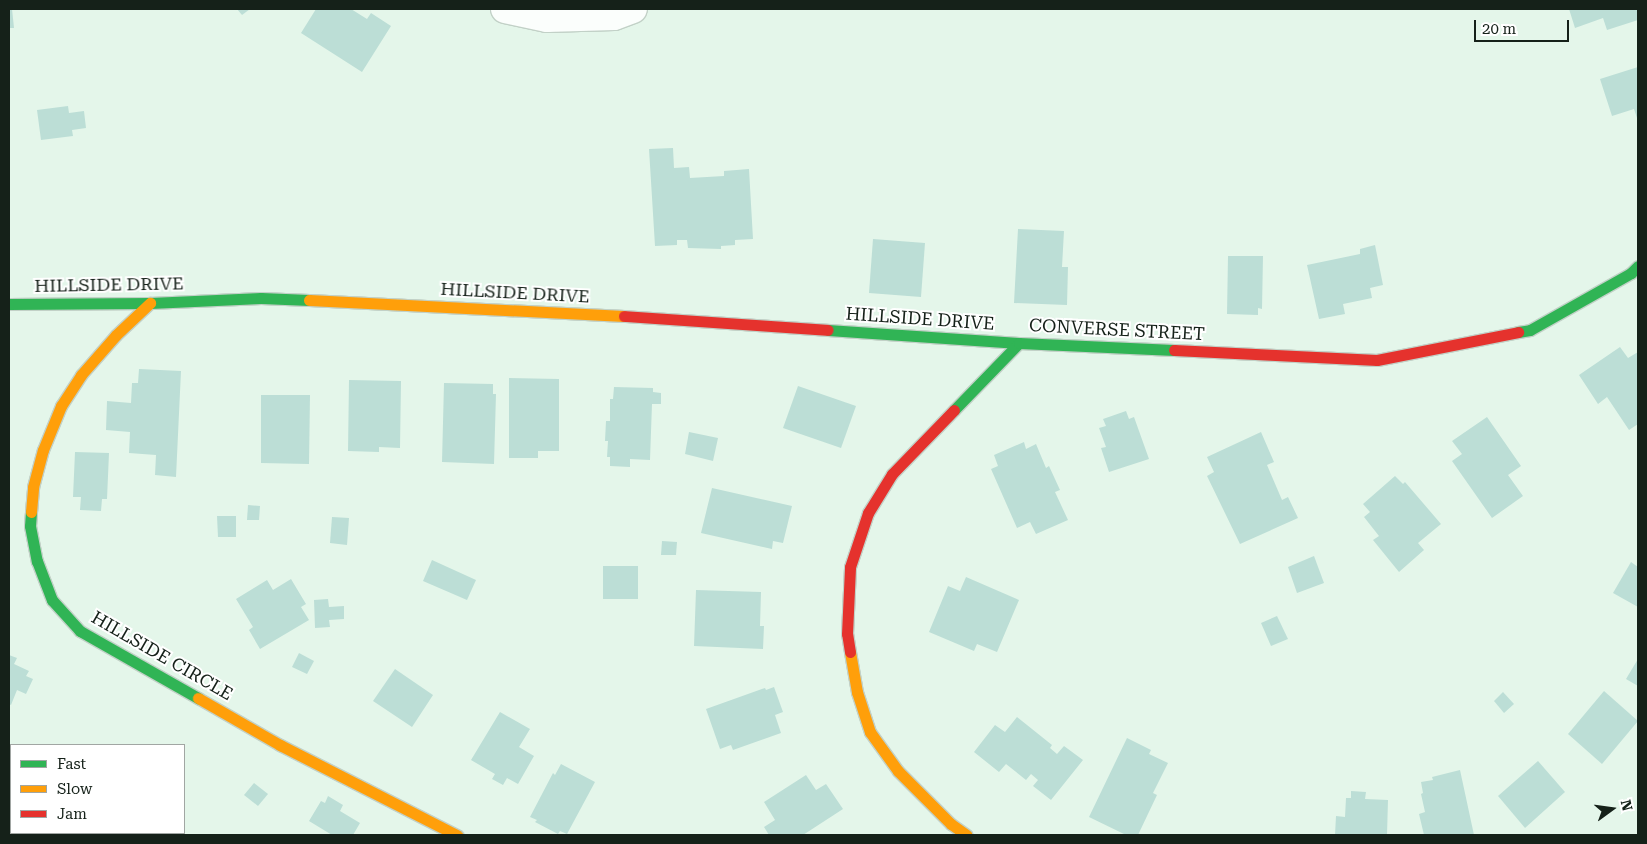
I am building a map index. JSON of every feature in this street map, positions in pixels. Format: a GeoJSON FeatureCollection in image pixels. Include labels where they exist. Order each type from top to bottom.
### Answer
{"type":"FeatureCollection","features":[{"type":"Feature","properties":{"kind":"street"},"geometry":{"type":"LineString","coordinates":[[505,9],[547,18],[614,16],[633,9]]}},
{"type":"Feature","properties":{"kind":"street","name":"CONVERSE STREET"},"geometry":{"type":"LineString","coordinates":[[967,835],[951,824],[898,771],[870,732],[857,692],[848,634],[850,567],[868,513],[892,474],[1019,343],[1377,360],[1530,330],[1631,273],[1638,266]]}},
{"type":"Feature","properties":{"kind":"street","name":"HILLSIDE DRIVE"},"geometry":{"type":"LineString","coordinates":[[9,304],[150,303],[262,298],[504,309],[1019,343]]}},
{"type":"Feature","properties":{"kind":"street","name":"HILLSIDE CIRCLE"},"geometry":{"type":"LineString","coordinates":[[150,303],[116,335],[81,375],[61,406],[43,450],[33,487],[30,526],[37,561],[52,600],[80,630],[280,745],[457,835]]}},
{"type":"Feature","properties":{"kind":"building"},"geometry":{"type":"Polygon","coordinates":[[[9,9],[12,9],[14,28],[9,28],[9,9]]]}},
{"type":"Feature","properties":{"kind":"building"},"geometry":{"type":"Polygon","coordinates":[[[237,9],[250,9],[242,15],[237,9]]]}},
{"type":"Feature","properties":{"kind":"building"},"geometry":{"type":"Polygon","coordinates":[[[316,9],[351,9],[367,19],[371,13],[391,26],[362,72],[301,33],[316,9]]]}},
{"type":"Feature","properties":{"kind":"building"},"geometry":{"type":"Polygon","coordinates":[[[1569,9],[1638,9],[1638,20],[1607,30],[1603,18],[1575,28],[1569,9]]]}},
{"type":"Feature","properties":{"kind":"building"},"geometry":{"type":"Polygon","coordinates":[[[1638,67],[1638,121],[1634,109],[1612,116],[1600,79],[1638,67]]]}},
{"type":"Feature","properties":{"kind":"building"},"geometry":{"type":"Polygon","coordinates":[[[68,106],[69,113],[84,111],[86,128],[72,130],[73,136],[41,140],[37,110],[68,106]]]}},
{"type":"Feature","properties":{"kind":"building"},"geometry":{"type":"Polygon","coordinates":[[[673,148],[674,168],[689,167],[690,178],[724,176],[724,171],[749,169],[753,239],[735,240],[735,245],[721,246],[721,249],[688,248],[687,240],[677,240],[677,245],[655,246],[649,149],[673,148]]]}},
{"type":"Feature","properties":{"kind":"building"},"geometry":{"type":"Polygon","coordinates":[[[1018,229],[1064,231],[1062,267],[1068,267],[1067,305],[1014,303],[1018,229]]]}},
{"type":"Feature","properties":{"kind":"building"},"geometry":{"type":"Polygon","coordinates":[[[873,239],[925,243],[921,297],[869,293],[873,239]]]}},
{"type":"Feature","properties":{"kind":"building"},"geometry":{"type":"Polygon","coordinates":[[[1375,245],[1383,285],[1370,288],[1372,298],[1343,304],[1345,314],[1319,319],[1307,265],[1360,254],[1360,249],[1375,245]]]}},
{"type":"Feature","properties":{"kind":"building"},"geometry":{"type":"Polygon","coordinates":[[[1228,256],[1263,256],[1262,309],[1258,308],[1258,315],[1227,314],[1228,256]]]}},
{"type":"Feature","properties":{"kind":"building"},"geometry":{"type":"Polygon","coordinates":[[[1620,347],[1628,358],[1638,352],[1638,424],[1629,430],[1607,397],[1598,404],[1579,375],[1620,347]]]}},
{"type":"Feature","properties":{"kind":"building"},"geometry":{"type":"Polygon","coordinates":[[[139,369],[181,371],[176,477],[155,475],[156,455],[129,453],[130,432],[106,430],[107,401],[131,403],[132,383],[138,383],[139,369]]]}},
{"type":"Feature","properties":{"kind":"building"},"geometry":{"type":"Polygon","coordinates":[[[509,378],[559,379],[559,451],[538,451],[538,458],[509,458],[509,378]]]}},
{"type":"Feature","properties":{"kind":"building"},"geometry":{"type":"Polygon","coordinates":[[[349,380],[401,381],[400,448],[379,447],[379,452],[348,451],[349,380]]]}},
{"type":"Feature","properties":{"kind":"building"},"geometry":{"type":"Polygon","coordinates":[[[444,383],[493,384],[493,394],[496,394],[494,464],[442,462],[444,383]]]}},
{"type":"Feature","properties":{"kind":"building"},"geometry":{"type":"Polygon","coordinates":[[[798,386],[856,406],[841,448],[783,428],[798,386]]]}},
{"type":"Feature","properties":{"kind":"building"},"geometry":{"type":"Polygon","coordinates":[[[614,387],[653,388],[653,392],[661,393],[661,404],[652,404],[650,460],[630,459],[630,467],[610,466],[610,457],[607,457],[608,441],[605,441],[606,421],[610,421],[610,399],[613,399],[614,387]]]}},
{"type":"Feature","properties":{"kind":"building"},"geometry":{"type":"Polygon","coordinates":[[[261,395],[310,395],[309,464],[261,463],[261,395]]]}},
{"type":"Feature","properties":{"kind":"building"},"geometry":{"type":"Polygon","coordinates":[[[1126,411],[1129,419],[1134,417],[1149,459],[1109,472],[1101,448],[1106,447],[1099,428],[1106,426],[1103,419],[1126,411]]]}},
{"type":"Feature","properties":{"kind":"building"},"geometry":{"type":"Polygon","coordinates":[[[1487,417],[1521,466],[1508,475],[1523,496],[1492,518],[1452,461],[1462,454],[1452,441],[1487,417]]]}},
{"type":"Feature","properties":{"kind":"building"},"geometry":{"type":"Polygon","coordinates":[[[689,432],[718,438],[713,461],[685,454],[689,432]]]}},
{"type":"Feature","properties":{"kind":"building"},"geometry":{"type":"Polygon","coordinates":[[[1261,432],[1274,462],[1267,465],[1282,500],[1288,497],[1298,518],[1240,544],[1207,476],[1214,472],[1207,457],[1261,432]]]}},
{"type":"Feature","properties":{"kind":"building"},"geometry":{"type":"Polygon","coordinates":[[[1024,442],[1026,449],[1036,444],[1046,468],[1049,466],[1060,490],[1055,492],[1068,520],[1036,534],[1030,522],[1017,528],[991,469],[998,466],[994,455],[1024,442]]]}},
{"type":"Feature","properties":{"kind":"building"},"geometry":{"type":"Polygon","coordinates":[[[75,452],[109,453],[107,499],[102,499],[101,511],[80,510],[81,497],[73,497],[75,452]]]}},
{"type":"Feature","properties":{"kind":"building"},"geometry":{"type":"Polygon","coordinates":[[[1395,476],[1403,484],[1405,482],[1441,524],[1418,543],[1424,550],[1399,572],[1373,540],[1379,536],[1364,517],[1370,512],[1363,504],[1395,476]]]}},
{"type":"Feature","properties":{"kind":"building"},"geometry":{"type":"Polygon","coordinates":[[[712,488],[792,506],[783,543],[773,541],[772,549],[701,533],[712,488]]]}},
{"type":"Feature","properties":{"kind":"building"},"geometry":{"type":"Polygon","coordinates":[[[248,505],[260,506],[259,520],[247,520],[248,505]]]}},
{"type":"Feature","properties":{"kind":"building"},"geometry":{"type":"Polygon","coordinates":[[[217,516],[236,516],[236,537],[218,537],[217,516]]]}},
{"type":"Feature","properties":{"kind":"building"},"geometry":{"type":"Polygon","coordinates":[[[332,517],[349,518],[347,545],[330,543],[332,517]]]}},
{"type":"Feature","properties":{"kind":"building"},"geometry":{"type":"Polygon","coordinates":[[[662,541],[677,542],[676,555],[661,555],[662,541]]]}},
{"type":"Feature","properties":{"kind":"building"},"geometry":{"type":"Polygon","coordinates":[[[1314,556],[1324,583],[1297,593],[1288,567],[1314,556]]]}},
{"type":"Feature","properties":{"kind":"building"},"geometry":{"type":"Polygon","coordinates":[[[432,560],[476,580],[467,600],[423,581],[432,560]]]}},
{"type":"Feature","properties":{"kind":"building"},"geometry":{"type":"Polygon","coordinates":[[[1631,562],[1638,567],[1638,607],[1613,593],[1631,562]]]}},
{"type":"Feature","properties":{"kind":"building"},"geometry":{"type":"Polygon","coordinates":[[[603,566],[638,566],[638,599],[603,599],[603,566]]]}},
{"type":"Feature","properties":{"kind":"building"},"geometry":{"type":"Polygon","coordinates":[[[966,577],[1019,600],[997,652],[977,644],[974,651],[929,632],[948,586],[960,591],[966,577]]]}},
{"type":"Feature","properties":{"kind":"building"},"geometry":{"type":"Polygon","coordinates":[[[291,579],[306,604],[301,607],[309,620],[260,649],[249,630],[253,627],[236,599],[267,580],[273,590],[291,579]]]}},
{"type":"Feature","properties":{"kind":"building"},"geometry":{"type":"Polygon","coordinates":[[[696,590],[761,592],[760,626],[764,626],[763,649],[694,646],[696,590]]]}},
{"type":"Feature","properties":{"kind":"building"},"geometry":{"type":"Polygon","coordinates":[[[328,599],[329,607],[344,606],[344,619],[329,620],[330,627],[315,628],[314,600],[328,599]]]}},
{"type":"Feature","properties":{"kind":"building"},"geometry":{"type":"Polygon","coordinates":[[[1277,616],[1288,639],[1271,646],[1261,623],[1277,616]]]}},
{"type":"Feature","properties":{"kind":"building"},"geometry":{"type":"Polygon","coordinates":[[[299,653],[314,661],[307,674],[292,667],[299,653]]]}},
{"type":"Feature","properties":{"kind":"building"},"geometry":{"type":"Polygon","coordinates":[[[9,655],[17,658],[14,664],[29,671],[26,676],[33,679],[26,694],[17,690],[11,705],[9,704],[9,655]]]}},
{"type":"Feature","properties":{"kind":"building"},"geometry":{"type":"Polygon","coordinates":[[[1638,659],[1638,686],[1626,679],[1638,659]]]}},
{"type":"Feature","properties":{"kind":"building"},"geometry":{"type":"Polygon","coordinates":[[[395,669],[433,695],[412,727],[373,701],[395,669]]]}},
{"type":"Feature","properties":{"kind":"building"},"geometry":{"type":"Polygon","coordinates":[[[774,687],[783,712],[775,715],[781,733],[733,750],[731,745],[720,749],[706,709],[765,688],[766,690],[774,687]]]}},
{"type":"Feature","properties":{"kind":"building"},"geometry":{"type":"Polygon","coordinates":[[[1604,691],[1638,721],[1602,764],[1568,734],[1604,691]]]}},
{"type":"Feature","properties":{"kind":"building"},"geometry":{"type":"Polygon","coordinates":[[[1503,692],[1514,704],[1504,713],[1494,701],[1503,692]]]}},
{"type":"Feature","properties":{"kind":"building"},"geometry":{"type":"Polygon","coordinates":[[[500,712],[530,729],[519,747],[534,756],[518,784],[507,778],[503,785],[492,779],[495,774],[471,760],[500,712]]]}},
{"type":"Feature","properties":{"kind":"building"},"geometry":{"type":"Polygon","coordinates":[[[1017,717],[1052,745],[1050,748],[1057,754],[1064,746],[1083,760],[1051,800],[1033,786],[1038,780],[1031,774],[1026,780],[1006,764],[999,772],[974,752],[995,725],[1005,732],[1017,717]]]}},
{"type":"Feature","properties":{"kind":"building"},"geometry":{"type":"Polygon","coordinates":[[[1127,738],[1151,750],[1149,754],[1168,763],[1153,793],[1157,795],[1138,835],[1126,835],[1089,817],[1127,738]]]}},
{"type":"Feature","properties":{"kind":"building"},"geometry":{"type":"Polygon","coordinates":[[[1538,761],[1565,792],[1525,828],[1498,796],[1538,761]]]}},
{"type":"Feature","properties":{"kind":"building"},"geometry":{"type":"Polygon","coordinates":[[[561,764],[595,782],[567,834],[560,831],[558,834],[535,822],[537,820],[530,817],[553,773],[555,775],[561,764]]]}},
{"type":"Feature","properties":{"kind":"building"},"geometry":{"type":"Polygon","coordinates":[[[1460,770],[1474,835],[1424,835],[1419,814],[1425,812],[1421,794],[1423,793],[1421,782],[1433,780],[1432,777],[1460,770]]]}},
{"type":"Feature","properties":{"kind":"building"},"geometry":{"type":"Polygon","coordinates":[[[806,775],[816,790],[826,784],[843,809],[803,835],[769,835],[764,827],[775,820],[764,802],[806,775]]]}},
{"type":"Feature","properties":{"kind":"building"},"geometry":{"type":"Polygon","coordinates":[[[254,783],[268,794],[258,806],[244,795],[254,783]]]}},
{"type":"Feature","properties":{"kind":"building"},"geometry":{"type":"Polygon","coordinates":[[[1351,791],[1366,792],[1365,799],[1388,800],[1387,835],[1335,835],[1336,816],[1345,817],[1346,798],[1351,798],[1351,791]]]}},
{"type":"Feature","properties":{"kind":"building"},"geometry":{"type":"Polygon","coordinates":[[[328,796],[343,805],[340,811],[360,823],[353,835],[332,835],[309,821],[321,801],[325,803],[328,796]]]}},
{"type":"Feature","properties":{"kind":"traffic: fast"},"geometry":{"type":"LineString","coordinates":[[1518,332],[1530,330],[1631,273],[1638,266]]}},
{"type":"Feature","properties":{"kind":"traffic: fast"},"geometry":{"type":"LineString","coordinates":[[9,304],[150,303],[261,298],[309,300]]}},
{"type":"Feature","properties":{"kind":"traffic: fast"},"geometry":{"type":"LineString","coordinates":[[828,330],[1019,343]]}},
{"type":"Feature","properties":{"kind":"traffic: fast"},"geometry":{"type":"LineString","coordinates":[[954,410],[1019,343],[1174,350]]}},
{"type":"Feature","properties":{"kind":"traffic: fast"},"geometry":{"type":"LineString","coordinates":[[31,512],[30,526],[37,561],[52,600],[80,631],[198,698]]}},
{"type":"Feature","properties":{"kind":"traffic: slow"},"geometry":{"type":"LineString","coordinates":[[309,300],[624,316]]}},
{"type":"Feature","properties":{"kind":"traffic: slow"},"geometry":{"type":"LineString","coordinates":[[31,512],[33,487],[43,450],[61,406],[81,375],[116,335],[150,303]]}},
{"type":"Feature","properties":{"kind":"traffic: slow"},"geometry":{"type":"LineString","coordinates":[[850,652],[857,692],[870,732],[898,771],[951,824],[967,835]]}},
{"type":"Feature","properties":{"kind":"traffic: slow"},"geometry":{"type":"LineString","coordinates":[[198,698],[280,745],[457,835]]}},
{"type":"Feature","properties":{"kind":"traffic: jam"},"geometry":{"type":"LineString","coordinates":[[624,316],[828,330]]}},
{"type":"Feature","properties":{"kind":"traffic: jam"},"geometry":{"type":"LineString","coordinates":[[1174,350],[1377,360],[1518,332]]}},
{"type":"Feature","properties":{"kind":"traffic: jam"},"geometry":{"type":"LineString","coordinates":[[850,652],[847,634],[850,567],[868,513],[892,474],[954,410]]}}]}
